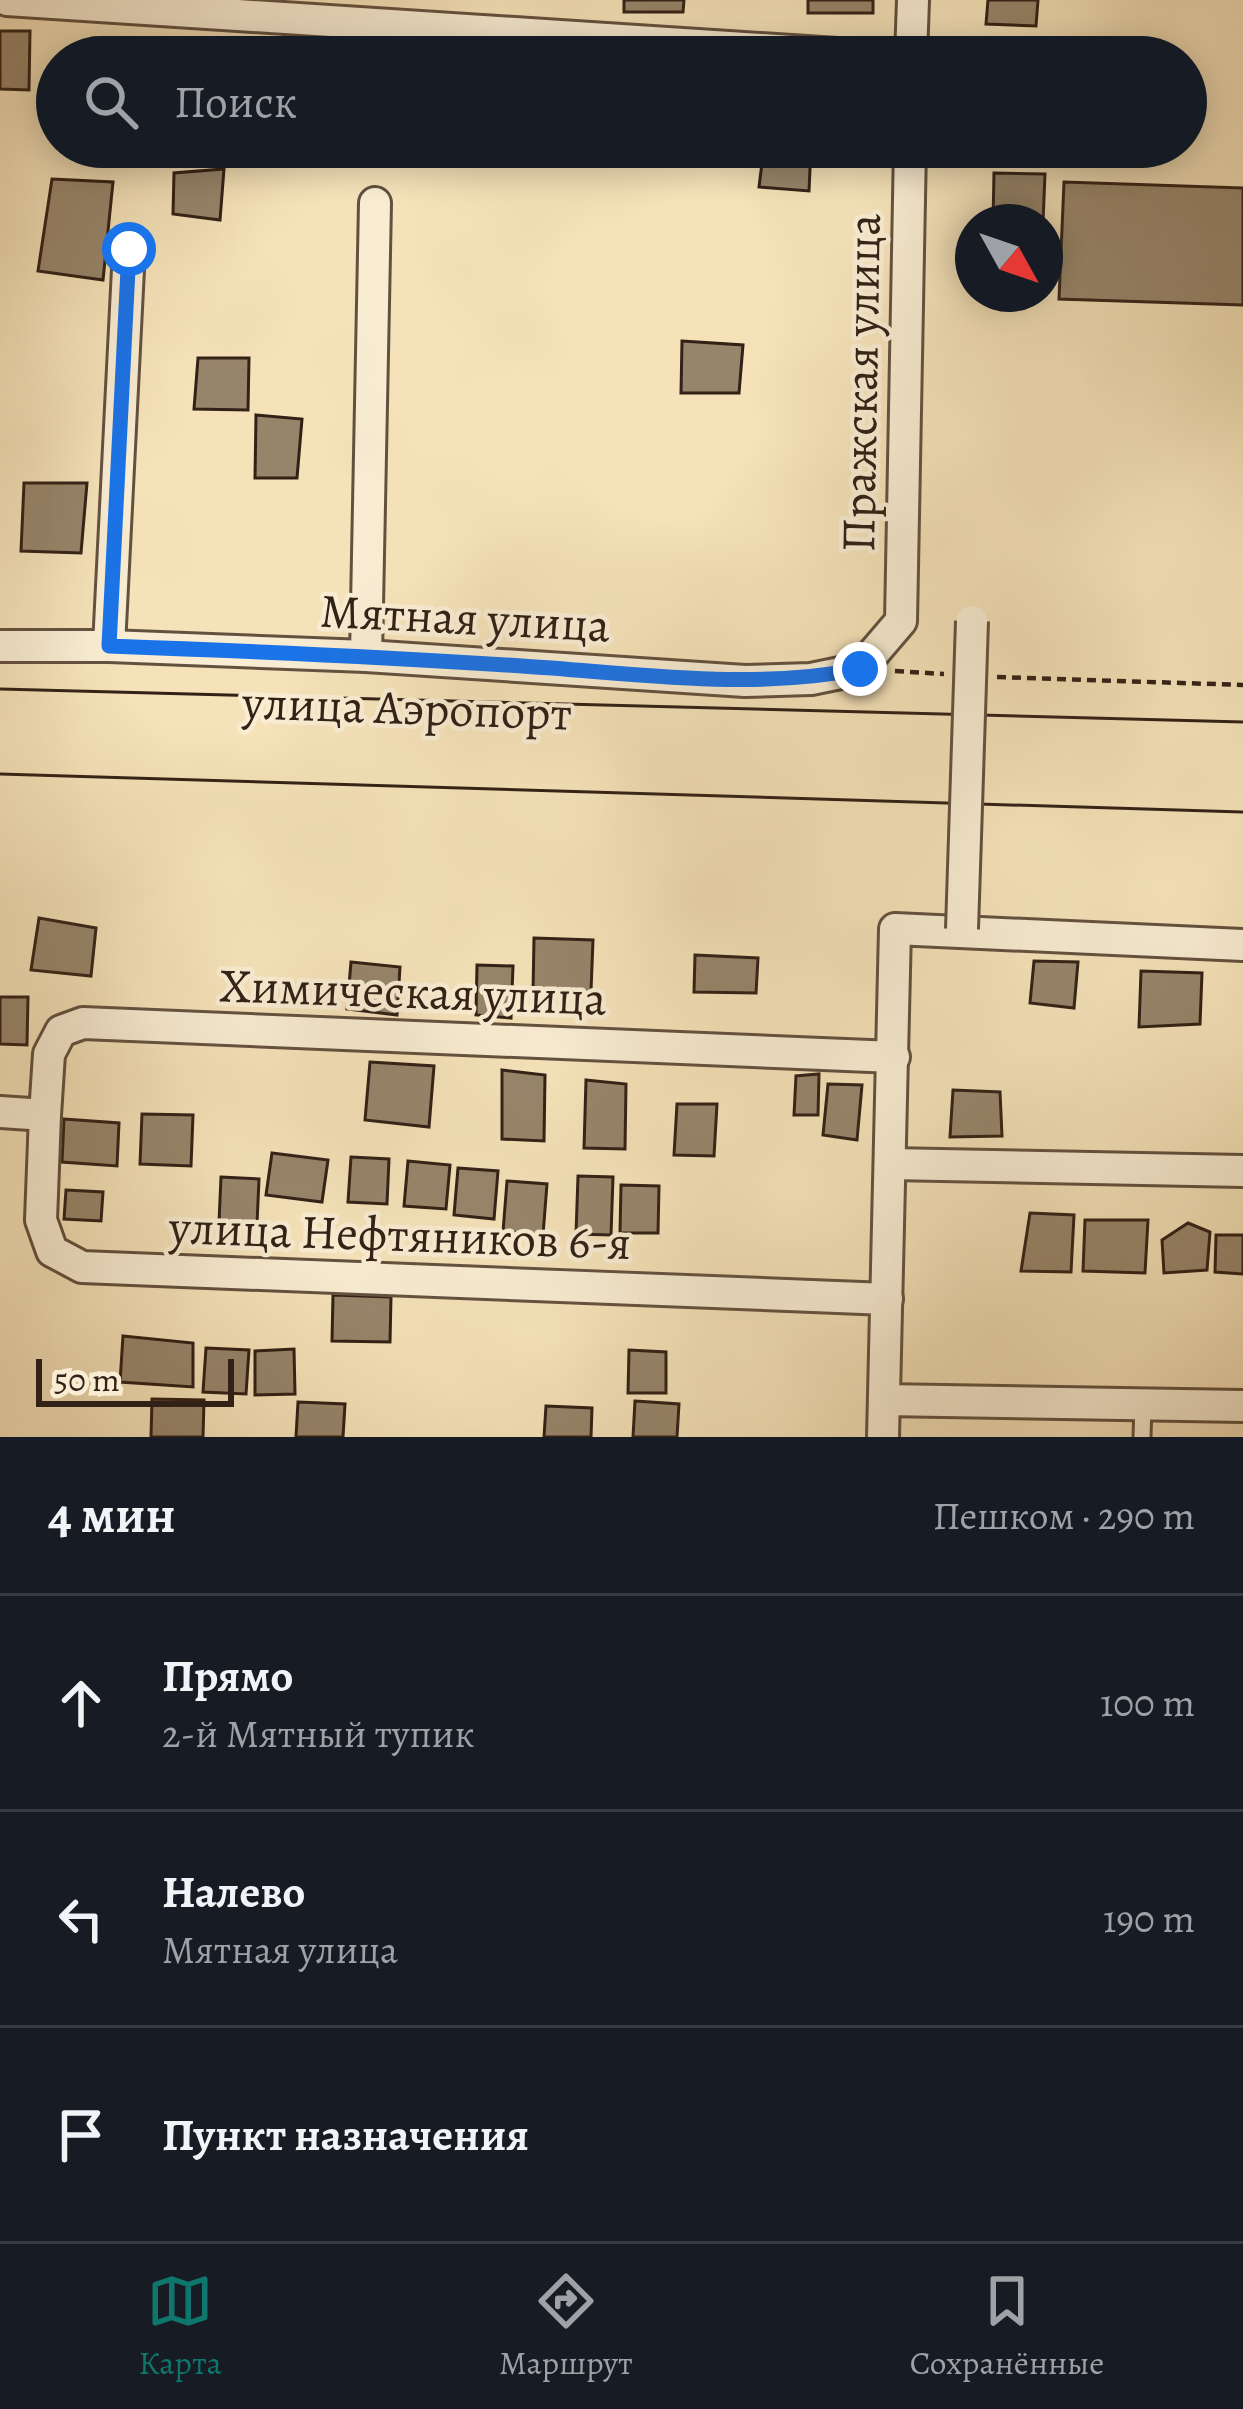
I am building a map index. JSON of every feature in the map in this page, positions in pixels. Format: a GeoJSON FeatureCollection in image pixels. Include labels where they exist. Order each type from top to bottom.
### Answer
{"type":"FeatureCollection","features":[{"type":"Feature","properties":{"kind":"main road","name":"улица Аэропорт"},"geometry":{"type":"LineString","coordinates":[[0,712],[1243,746]]}},
{"type":"Feature","properties":{"kind":"main road","name":"улица Аэропорт"},"geometry":{"type":"LineString","coordinates":[[0,749],[1243,788]]}},
{"type":"Feature","properties":{"kind":"street"},"geometry":{"type":"LineString","coordinates":[[7,0],[560,36]]}},
{"type":"Feature","properties":{"kind":"street"},"geometry":{"type":"LineString","coordinates":[[912,36],[913,0]]}},
{"type":"Feature","properties":{"kind":"street","name":"Пражская улица"},"geometry":{"type":"LineString","coordinates":[[901,621],[910,168]]}},
{"type":"Feature","properties":{"kind":"street"},"geometry":{"type":"LineString","coordinates":[[366,656],[375,203]]}},
{"type":"Feature","properties":{"kind":"street"},"geometry":{"type":"LineString","coordinates":[[109,646],[129,249]]}},
{"type":"Feature","properties":{"kind":"street","name":"Мятная улица"},"geometry":{"type":"LineString","coordinates":[[0,646],[366,656],[745,681],[812,679],[860,669],[901,621]]}},
{"type":"Feature","properties":{"kind":"street"},"geometry":{"type":"LineString","coordinates":[[962,929],[972,621]]}},
{"type":"Feature","properties":{"kind":"street"},"geometry":{"type":"LineString","coordinates":[[883,1437],[895,928],[1243,945]]}},
{"type":"Feature","properties":{"kind":"street","name":"Химическая улица"},"geometry":{"type":"LineString","coordinates":[[45,1115],[49,1054],[61,1031],[83,1023],[894,1058]]}},
{"type":"Feature","properties":{"kind":"street"},"geometry":{"type":"LineString","coordinates":[[0,1112],[45,1115]]}},
{"type":"Feature","properties":{"kind":"street","name":"улица Нефтяников 6-я"},"geometry":{"type":"LineString","coordinates":[[45,1115],[41,1220],[52,1251],[82,1267],[887,1299]]}},
{"type":"Feature","properties":{"kind":"street"},"geometry":{"type":"LineString","coordinates":[[890,1164],[1243,1171]]}},
{"type":"Feature","properties":{"kind":"street"},"geometry":{"type":"LineString","coordinates":[[884,1400],[1243,1406]]}},
{"type":"Feature","properties":{"kind":"lane"},"geometry":{"type":"LineString","coordinates":[[1142,1437],[1143,1405]]}},
{"type":"Feature","properties":{"kind":"path"},"geometry":{"type":"LineString","coordinates":[[1033,679],[1243,685]]}},
{"type":"Feature","properties":{"kind":"building"},"geometry":{"type":"Polygon","coordinates":[[[624,0],[684,0],[683,12],[624,12],[624,0]]]}},
{"type":"Feature","properties":{"kind":"building"},"geometry":{"type":"Polygon","coordinates":[[[808,0],[873,0],[873,13],[808,13],[808,0]]]}},
{"type":"Feature","properties":{"kind":"building"},"geometry":{"type":"Polygon","coordinates":[[[988,0],[1038,0],[1036,26],[986,24],[988,0]]]}},
{"type":"Feature","properties":{"kind":"building"},"geometry":{"type":"Polygon","coordinates":[[[0,31],[30,31],[29,90],[0,89],[0,31]]]}},
{"type":"Feature","properties":{"kind":"building"},"geometry":{"type":"Polygon","coordinates":[[[761,168],[810,168],[809,191],[759,187],[761,168]]]}},
{"type":"Feature","properties":{"kind":"building"},"geometry":{"type":"Polygon","coordinates":[[[224,169],[220,220],[173,214],[174,173],[224,169]]]}},
{"type":"Feature","properties":{"kind":"building"},"geometry":{"type":"Polygon","coordinates":[[[994,173],[1045,174],[1044,204],[993,204],[994,173]]]}},
{"type":"Feature","properties":{"kind":"building"},"geometry":{"type":"Polygon","coordinates":[[[52,179],[113,182],[103,280],[38,271],[52,179]]]}},
{"type":"Feature","properties":{"kind":"building"},"geometry":{"type":"Polygon","coordinates":[[[1064,182],[1243,188],[1243,305],[1063,299],[1064,182]]]}},
{"type":"Feature","properties":{"kind":"building"},"geometry":{"type":"Polygon","coordinates":[[[682,341],[743,345],[739,393],[681,393],[682,341]]]}},
{"type":"Feature","properties":{"kind":"building"},"geometry":{"type":"Polygon","coordinates":[[[198,358],[249,358],[248,410],[194,409],[198,358]]]}},
{"type":"Feature","properties":{"kind":"building"},"geometry":{"type":"Polygon","coordinates":[[[256,415],[302,419],[297,478],[255,478],[256,415]]]}},
{"type":"Feature","properties":{"kind":"building"},"geometry":{"type":"Polygon","coordinates":[[[24,483],[87,483],[81,553],[21,551],[24,483]]]}},
{"type":"Feature","properties":{"kind":"building"},"geometry":{"type":"Polygon","coordinates":[[[39,918],[96,928],[91,976],[31,970],[39,918]]]}},
{"type":"Feature","properties":{"kind":"building"},"geometry":{"type":"Polygon","coordinates":[[[534,938],[593,940],[591,991],[533,993],[534,938]]]}},
{"type":"Feature","properties":{"kind":"building"},"geometry":{"type":"Polygon","coordinates":[[[695,955],[758,958],[756,993],[694,992],[695,955]]]}},
{"type":"Feature","properties":{"kind":"building"},"geometry":{"type":"Polygon","coordinates":[[[1034,961],[1078,962],[1074,1008],[1030,1003],[1034,961]]]}},
{"type":"Feature","properties":{"kind":"building"},"geometry":{"type":"Polygon","coordinates":[[[351,962],[400,967],[397,1015],[347,1009],[351,962]]]}},
{"type":"Feature","properties":{"kind":"building"},"geometry":{"type":"Polygon","coordinates":[[[477,965],[513,966],[511,1018],[476,1015],[477,965]]]}},
{"type":"Feature","properties":{"kind":"building"},"geometry":{"type":"Polygon","coordinates":[[[1141,971],[1202,973],[1200,1024],[1139,1027],[1141,971]]]}},
{"type":"Feature","properties":{"kind":"building"},"geometry":{"type":"Polygon","coordinates":[[[0,997],[28,997],[27,1045],[0,1044],[0,997]]]}},
{"type":"Feature","properties":{"kind":"building"},"geometry":{"type":"Polygon","coordinates":[[[370,1062],[434,1066],[429,1127],[365,1120],[370,1062]]]}},
{"type":"Feature","properties":{"kind":"building"},"geometry":{"type":"Polygon","coordinates":[[[502,1070],[545,1075],[544,1141],[502,1139],[502,1070]]]}},
{"type":"Feature","properties":{"kind":"building"},"geometry":{"type":"Polygon","coordinates":[[[819,1074],[818,1115],[794,1115],[796,1076],[819,1074]]]}},
{"type":"Feature","properties":{"kind":"building"},"geometry":{"type":"Polygon","coordinates":[[[586,1080],[626,1084],[625,1149],[584,1148],[586,1080]]]}},
{"type":"Feature","properties":{"kind":"building"},"geometry":{"type":"Polygon","coordinates":[[[828,1084],[862,1085],[857,1140],[823,1135],[828,1084]]]}},
{"type":"Feature","properties":{"kind":"building"},"geometry":{"type":"Polygon","coordinates":[[[953,1090],[1000,1092],[1002,1136],[950,1137],[953,1090]]]}},
{"type":"Feature","properties":{"kind":"building"},"geometry":{"type":"Polygon","coordinates":[[[677,1104],[717,1104],[714,1156],[674,1155],[677,1104]]]}},
{"type":"Feature","properties":{"kind":"building"},"geometry":{"type":"Polygon","coordinates":[[[142,1114],[193,1115],[191,1166],[140,1164],[142,1114]]]}},
{"type":"Feature","properties":{"kind":"building"},"geometry":{"type":"Polygon","coordinates":[[[64,1119],[119,1123],[117,1166],[62,1162],[64,1119]]]}},
{"type":"Feature","properties":{"kind":"building"},"geometry":{"type":"Polygon","coordinates":[[[272,1153],[328,1160],[322,1202],[266,1195],[272,1153]]]}},
{"type":"Feature","properties":{"kind":"building"},"geometry":{"type":"Polygon","coordinates":[[[351,1157],[389,1159],[387,1204],[348,1202],[351,1157]]]}},
{"type":"Feature","properties":{"kind":"building"},"geometry":{"type":"Polygon","coordinates":[[[408,1161],[450,1165],[446,1209],[404,1206],[408,1161]]]}},
{"type":"Feature","properties":{"kind":"building"},"geometry":{"type":"Polygon","coordinates":[[[458,1168],[498,1171],[494,1219],[454,1215],[458,1168]]]}},
{"type":"Feature","properties":{"kind":"building"},"geometry":{"type":"Polygon","coordinates":[[[578,1176],[613,1177],[611,1235],[576,1234],[578,1176]]]}},
{"type":"Feature","properties":{"kind":"building"},"geometry":{"type":"Polygon","coordinates":[[[221,1177],[259,1179],[257,1224],[219,1222],[221,1177]]]}},
{"type":"Feature","properties":{"kind":"building"},"geometry":{"type":"Polygon","coordinates":[[[507,1181],[547,1184],[543,1235],[503,1232],[507,1181]]]}},
{"type":"Feature","properties":{"kind":"building"},"geometry":{"type":"Polygon","coordinates":[[[621,1185],[659,1186],[658,1233],[620,1233],[621,1185]]]}},
{"type":"Feature","properties":{"kind":"building"},"geometry":{"type":"Polygon","coordinates":[[[66,1190],[103,1192],[101,1221],[64,1219],[66,1190]]]}},
{"type":"Feature","properties":{"kind":"building"},"geometry":{"type":"Polygon","coordinates":[[[1030,1213],[1074,1215],[1071,1272],[1021,1271],[1030,1213]]]}},
{"type":"Feature","properties":{"kind":"building"},"geometry":{"type":"Polygon","coordinates":[[[1085,1220],[1148,1220],[1145,1273],[1083,1271],[1085,1220]]]}},
{"type":"Feature","properties":{"kind":"building"},"geometry":{"type":"Polygon","coordinates":[[[1188,1223],[1210,1232],[1207,1270],[1164,1273],[1162,1240],[1188,1223]]]}},
{"type":"Feature","properties":{"kind":"building"},"geometry":{"type":"Polygon","coordinates":[[[1216,1235],[1243,1235],[1243,1274],[1215,1272],[1216,1235]]]}},
{"type":"Feature","properties":{"kind":"building"},"geometry":{"type":"Polygon","coordinates":[[[333,1295],[391,1297],[390,1342],[332,1341],[333,1295]]]}},
{"type":"Feature","properties":{"kind":"building"},"geometry":{"type":"Polygon","coordinates":[[[123,1336],[193,1343],[193,1387],[120,1382],[123,1336]]]}},
{"type":"Feature","properties":{"kind":"building"},"geometry":{"type":"Polygon","coordinates":[[[206,1348],[249,1350],[246,1394],[203,1392],[206,1348]]]}},
{"type":"Feature","properties":{"kind":"building"},"geometry":{"type":"Polygon","coordinates":[[[294,1349],[295,1394],[255,1395],[255,1351],[294,1349]]]}},
{"type":"Feature","properties":{"kind":"building"},"geometry":{"type":"Polygon","coordinates":[[[629,1350],[666,1352],[666,1393],[628,1393],[629,1350]]]}},
{"type":"Feature","properties":{"kind":"building"},"geometry":{"type":"Polygon","coordinates":[[[152,1399],[204,1400],[203,1437],[151,1437],[152,1399]]]}},
{"type":"Feature","properties":{"kind":"building"},"geometry":{"type":"Polygon","coordinates":[[[635,1401],[679,1404],[677,1437],[633,1437],[635,1401]]]}},
{"type":"Feature","properties":{"kind":"building"},"geometry":{"type":"Polygon","coordinates":[[[298,1402],[345,1404],[343,1437],[296,1437],[298,1402]]]}},
{"type":"Feature","properties":{"kind":"building"},"geometry":{"type":"Polygon","coordinates":[[[546,1406],[592,1408],[591,1437],[544,1437],[546,1406]]]}},
{"type":"Feature","properties":{"kind":"route"},"geometry":{"type":"LineString","coordinates":[[129,249],[109,646],[366,656],[745,681],[812,679],[860,669]]}}]}
